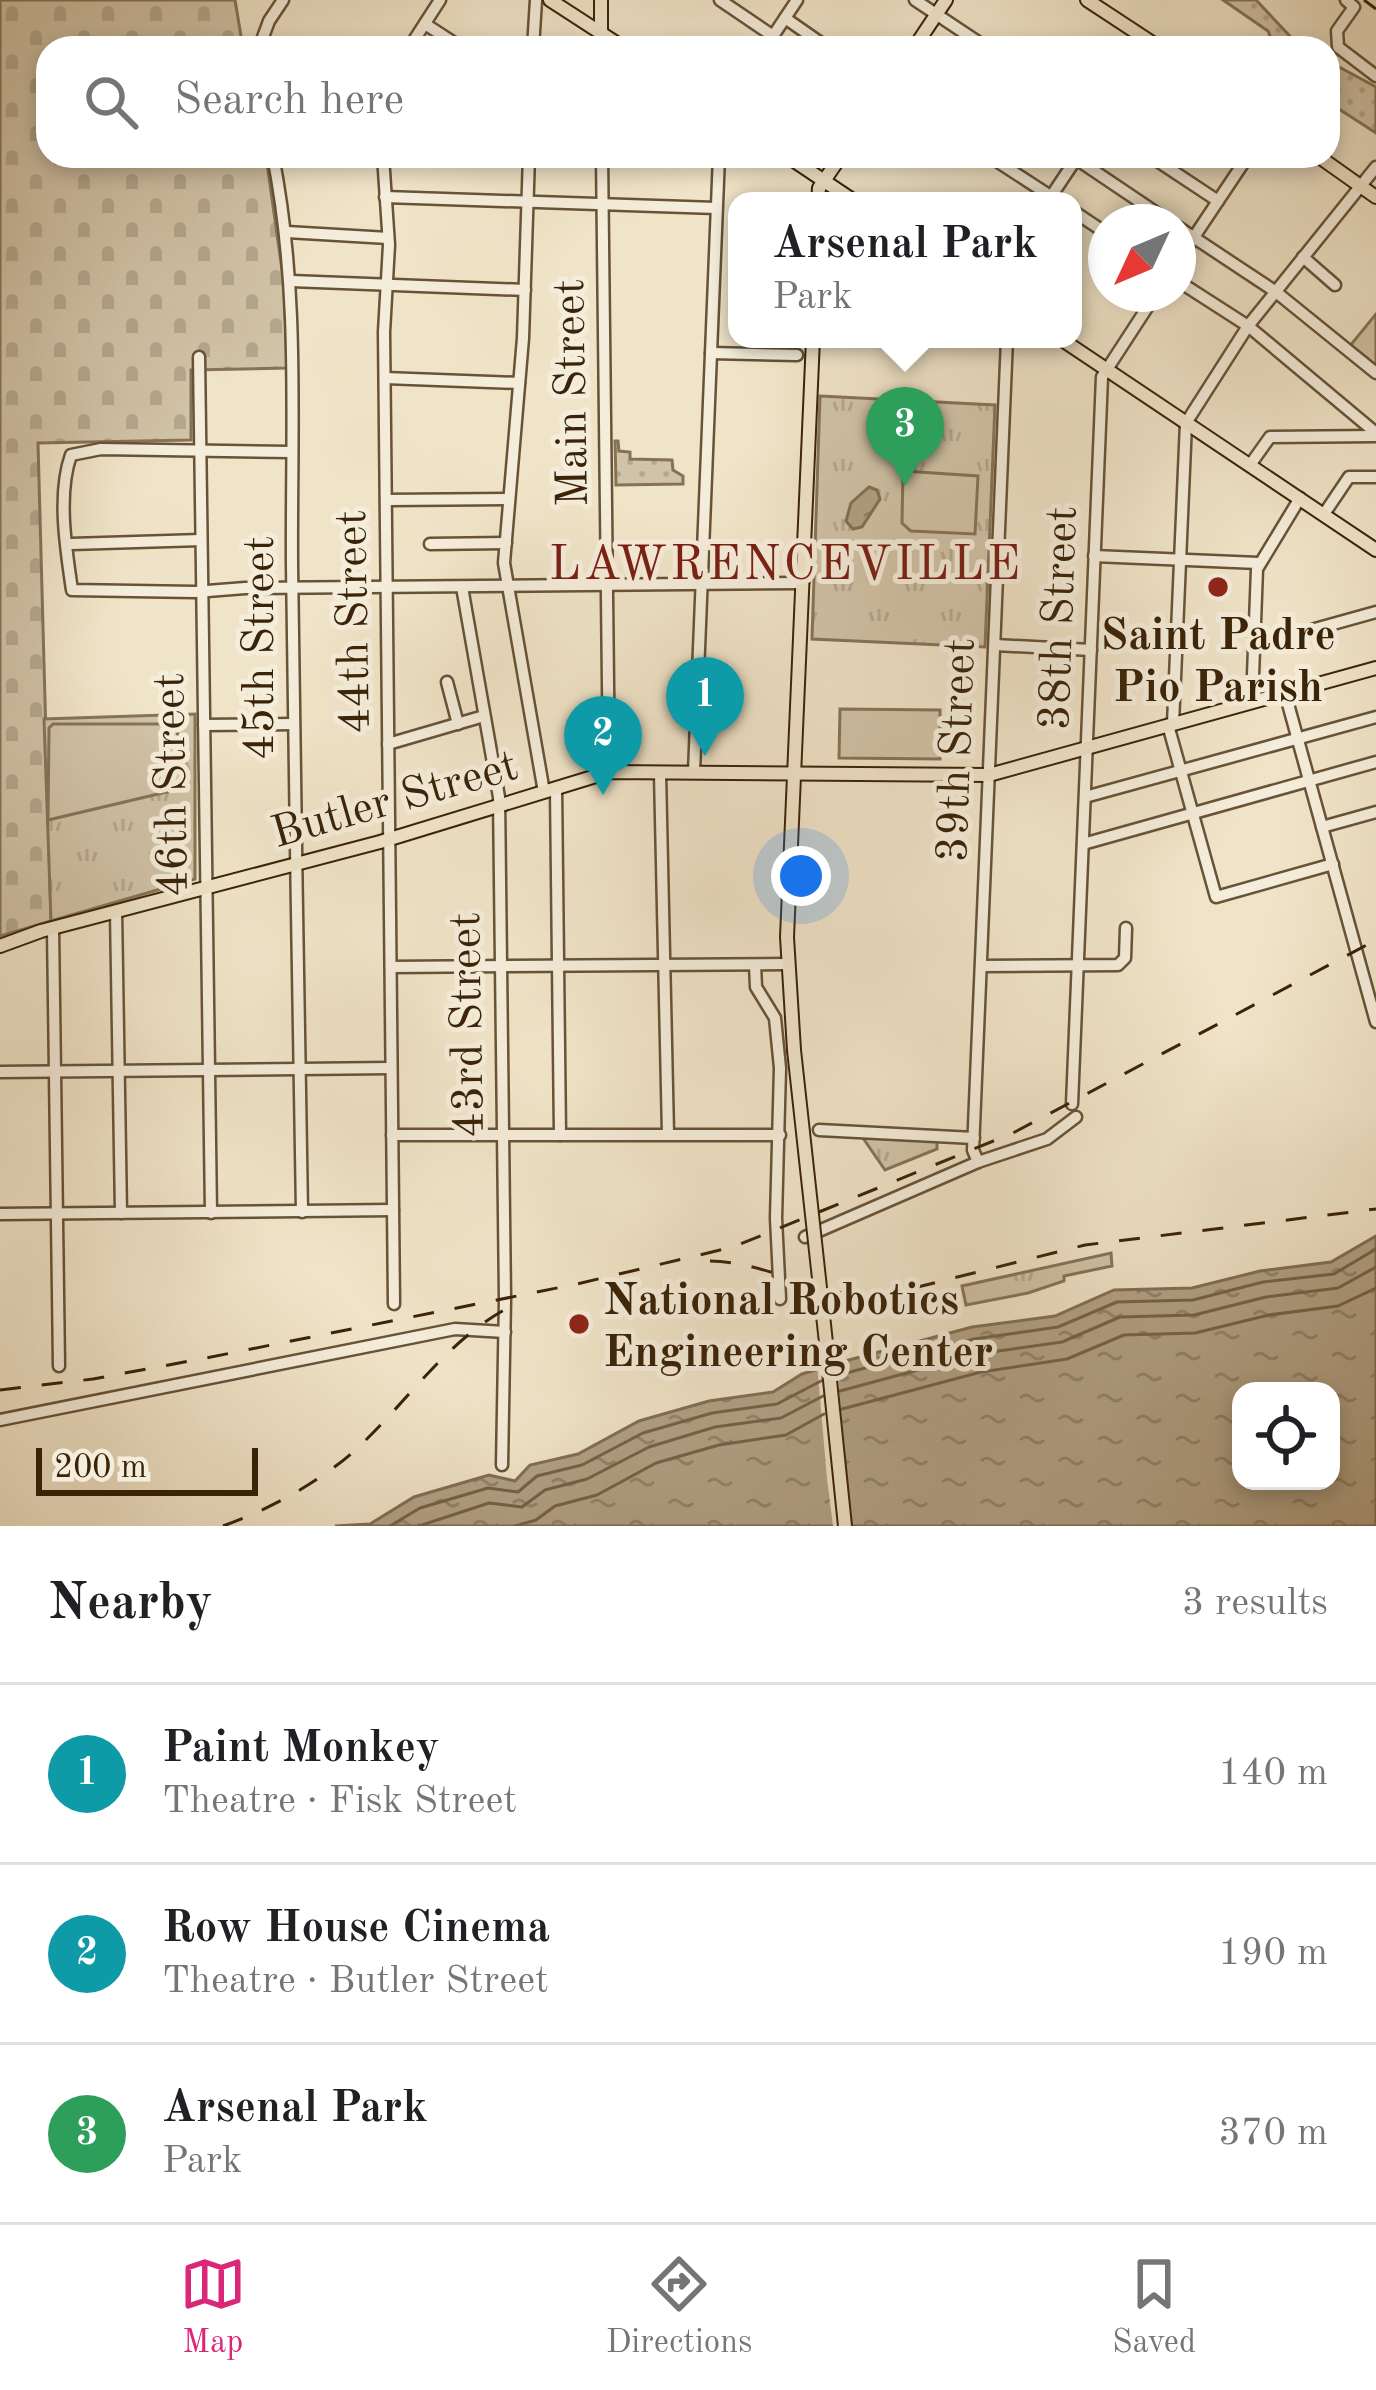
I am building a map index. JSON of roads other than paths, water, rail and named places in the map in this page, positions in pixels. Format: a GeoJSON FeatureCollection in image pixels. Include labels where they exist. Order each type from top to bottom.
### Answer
{"type":"FeatureCollection","features":[{"type":"Feature","properties":{"kind":"main road"},"geometry":{"type":"LineString","coordinates":[[550,0],[606,36]]}},
{"type":"Feature","properties":{"kind":"main road"},"geometry":{"type":"LineString","coordinates":[[601,0],[601,33]]}},
{"type":"Feature","properties":{"kind":"main road"},"geometry":{"type":"LineString","coordinates":[[922,36],[946,0]]}},
{"type":"Feature","properties":{"kind":"main road"},"geometry":{"type":"LineString","coordinates":[[1087,0],[1140,36]]}},
{"type":"Feature","properties":{"kind":"main road"},"geometry":{"type":"LineString","coordinates":[[806,168],[841,192]]}},
{"type":"Feature","properties":{"kind":"main road"},"geometry":{"type":"LineString","coordinates":[[821,192],[832,168]]}},
{"type":"Feature","properties":{"kind":"main road"},"geometry":{"type":"LineString","coordinates":[[1336,168],[1376,197]]}},
{"type":"Feature","properties":{"kind":"main road"},"geometry":{"type":"LineString","coordinates":[[812,348],[787,958],[844,1526]]}},
{"type":"Feature","properties":{"kind":"main road"},"geometry":{"type":"LineString","coordinates":[[1074,348],[1376,550]]}},
{"type":"Feature","properties":{"kind":"main road","name":"Butler Street"},"geometry":{"type":"LineString","coordinates":[[0,946],[388,839],[609,772],[989,775],[1376,668]]}},
{"type":"Feature","properties":{"kind":"street"},"geometry":{"type":"LineString","coordinates":[[263,36],[283,0]]}},
{"type":"Feature","properties":{"kind":"street"},"geometry":{"type":"LineString","coordinates":[[418,36],[440,0]]}},
{"type":"Feature","properties":{"kind":"street"},"geometry":{"type":"LineString","coordinates":[[534,36],[536,0]]}},
{"type":"Feature","properties":{"kind":"street"},"geometry":{"type":"LineString","coordinates":[[720,0],[773,36],[796,0]]}},
{"type":"Feature","properties":{"kind":"street"},"geometry":{"type":"LineString","coordinates":[[915,0],[969,36]]}},
{"type":"Feature","properties":{"kind":"street"},"geometry":{"type":"LineString","coordinates":[[1336,36],[1350,3]]}},
{"type":"Feature","properties":{"kind":"street"},"geometry":{"type":"LineString","coordinates":[[784,19],[810,36]]}},
{"type":"Feature","properties":{"kind":"street"},"geometry":{"type":"LineString","coordinates":[[425,24],[444,36]]}},
{"type":"Feature","properties":{"kind":"street"},"geometry":{"type":"LineString","coordinates":[[1340,49],[1376,76]]}},
{"type":"Feature","properties":{"kind":"street"},"geometry":{"type":"LineString","coordinates":[[1333,864],[1216,897],[1171,724],[1186,423],[1248,326],[1376,167]]}},
{"type":"Feature","properties":{"kind":"street","name":"45th Street"},"geometry":{"type":"LineString","coordinates":[[275,168],[287,232],[294,379],[293,724],[302,1212]]}},
{"type":"Feature","properties":{"kind":"street","name":"44th Street"},"geometry":{"type":"LineString","coordinates":[[384,168],[388,238],[386,588],[394,1304]]}},
{"type":"Feature","properties":{"kind":"street"},"geometry":{"type":"LineString","coordinates":[[528,168],[525,290],[506,543],[508,586],[550,790],[559,965],[560,1135]]}},
{"type":"Feature","properties":{"kind":"street","name":"Main Street"},"geometry":{"type":"LineString","coordinates":[[602,168],[609,772]]}},
{"type":"Feature","properties":{"kind":"street"},"geometry":{"type":"LineString","coordinates":[[694,772],[718,168]]}},
{"type":"Feature","properties":{"kind":"street"},"geometry":{"type":"LineString","coordinates":[[1006,168],[1041,192]]}},
{"type":"Feature","properties":{"kind":"street"},"geometry":{"type":"LineString","coordinates":[[1091,168],[1144,204]]}},
{"type":"Feature","properties":{"kind":"street"},"geometry":{"type":"LineString","coordinates":[[1168,168],[1218,201]]}},
{"type":"Feature","properties":{"kind":"street"},"geometry":{"type":"LineString","coordinates":[[1196,234],[1240,168]]}},
{"type":"Feature","properties":{"kind":"street"},"geometry":{"type":"LineString","coordinates":[[385,197],[716,208]]}},
{"type":"Feature","properties":{"kind":"street"},"geometry":{"type":"LineString","coordinates":[[287,232],[388,238]]}},
{"type":"Feature","properties":{"kind":"street"},"geometry":{"type":"LineString","coordinates":[[1196,240],[1276,292],[1376,373]]}},
{"type":"Feature","properties":{"kind":"street"},"geometry":{"type":"LineString","coordinates":[[1303,257],[1335,285]]}},
{"type":"Feature","properties":{"kind":"street"},"geometry":{"type":"LineString","coordinates":[[290,281],[525,290]]}},
{"type":"Feature","properties":{"kind":"street"},"geometry":{"type":"LineString","coordinates":[[1196,292],[1248,326],[1376,434]]}},
{"type":"Feature","properties":{"kind":"street","name":"38th Street"},"geometry":{"type":"LineString","coordinates":[[978,1162],[1046,1138],[1074,1110],[1102,377],[1144,312]]}},
{"type":"Feature","properties":{"kind":"street","name":"39th Street"},"geometry":{"type":"LineString","coordinates":[[978,1162],[974,1138],[1007,348]]}},
{"type":"Feature","properties":{"kind":"street"},"geometry":{"type":"LineString","coordinates":[[710,353],[797,355]]}},
{"type":"Feature","properties":{"kind":"street","name":"46th Street"},"geometry":{"type":"LineString","coordinates":[[199,357],[211,1213]]}},
{"type":"Feature","properties":{"kind":"street"},"geometry":{"type":"LineString","coordinates":[[385,378],[519,383]]}},
{"type":"Feature","properties":{"kind":"street"},"geometry":{"type":"LineString","coordinates":[[1250,465],[1270,436],[1376,434]]}},
{"type":"Feature","properties":{"kind":"street"},"geometry":{"type":"LineString","coordinates":[[291,452],[75,452],[68,459],[64,548],[71,588],[80,593],[803,583]]}},
{"type":"Feature","properties":{"kind":"street"},"geometry":{"type":"LineString","coordinates":[[1324,514],[1349,477],[1376,477]]}},
{"type":"Feature","properties":{"kind":"street"},"geometry":{"type":"LineString","coordinates":[[1252,702],[1258,563],[1300,498]]}},
{"type":"Feature","properties":{"kind":"street"},"geometry":{"type":"LineString","coordinates":[[386,500],[509,499]]}},
{"type":"Feature","properties":{"kind":"street"},"geometry":{"type":"LineString","coordinates":[[71,544],[201,540]]}},
{"type":"Feature","properties":{"kind":"street"},"geometry":{"type":"LineString","coordinates":[[430,544],[506,543]]}},
{"type":"Feature","properties":{"kind":"street"},"geometry":{"type":"LineString","coordinates":[[1094,556],[1258,563]]}},
{"type":"Feature","properties":{"kind":"street","name":"43rd Street"},"geometry":{"type":"LineString","coordinates":[[462,587],[499,805],[505,1332],[502,1466]]}},
{"type":"Feature","properties":{"kind":"street"},"geometry":{"type":"LineString","coordinates":[[1254,646],[1376,612]]}},
{"type":"Feature","properties":{"kind":"street"},"geometry":{"type":"LineString","coordinates":[[995,645],[1091,650]]}},
{"type":"Feature","properties":{"kind":"street"},"geometry":{"type":"LineString","coordinates":[[447,682],[458,724]]}},
{"type":"Feature","properties":{"kind":"street"},"geometry":{"type":"LineString","coordinates":[[1285,693],[1376,1022]]}},
{"type":"Feature","properties":{"kind":"street"},"geometry":{"type":"LineString","coordinates":[[388,744],[484,716]]}},
{"type":"Feature","properties":{"kind":"street"},"geometry":{"type":"LineString","coordinates":[[1085,796],[1376,717]]}},
{"type":"Feature","properties":{"kind":"street"},"geometry":{"type":"LineString","coordinates":[[204,724],[293,724]]}},
{"type":"Feature","properties":{"kind":"street"},"geometry":{"type":"LineString","coordinates":[[1083,844],[1376,762]]}},
{"type":"Feature","properties":{"kind":"street"},"geometry":{"type":"LineString","coordinates":[[660,773],[668,1135]]}},
{"type":"Feature","properties":{"kind":"street"},"geometry":{"type":"LineString","coordinates":[[1322,827],[1376,812]]}},
{"type":"Feature","properties":{"kind":"street"},"geometry":{"type":"LineString","coordinates":[[116,911],[121,1213]]}},
{"type":"Feature","properties":{"kind":"street"},"geometry":{"type":"LineString","coordinates":[[53,928],[59,1366]]}},
{"type":"Feature","properties":{"kind":"street"},"geometry":{"type":"LineString","coordinates":[[982,965],[1123,963],[1126,928]]}},
{"type":"Feature","properties":{"kind":"street"},"geometry":{"type":"LineString","coordinates":[[391,967],[755,965],[787,958]]}},
{"type":"Feature","properties":{"kind":"street"},"geometry":{"type":"LineString","coordinates":[[755,965],[756,987],[775,1018],[780,1299]]}},
{"type":"Feature","properties":{"kind":"street"},"geometry":{"type":"LineString","coordinates":[[0,1072],[391,1068]]}},
{"type":"Feature","properties":{"kind":"street"},"geometry":{"type":"LineString","coordinates":[[819,1130],[974,1138]]}},
{"type":"Feature","properties":{"kind":"street"},"geometry":{"type":"LineString","coordinates":[[392,1135],[780,1136]]}},
{"type":"Feature","properties":{"kind":"street"},"geometry":{"type":"LineString","coordinates":[[805,1237],[978,1162]]}},
{"type":"Feature","properties":{"kind":"street"},"geometry":{"type":"LineString","coordinates":[[0,1214],[393,1210]]}},
{"type":"Feature","properties":{"kind":"street"},"geometry":{"type":"LineString","coordinates":[[0,1420],[455,1329],[505,1332]]}},
{"type":"Feature","properties":{"kind":"water"},"geometry":{"type":"Polygon","coordinates":[[[869,487],[877,490],[880,499],[862,527],[853,529],[846,521],[851,503],[869,487]]]}},
{"type":"Feature","properties":{"kind":"water"},"geometry":{"type":"Polygon","coordinates":[[[1376,1236],[1376,1526],[335,1526],[370,1524],[414,1497],[489,1475],[515,1481],[530,1465],[578,1454],[639,1421],[709,1401],[773,1392],[802,1374],[849,1360],[972,1327],[1055,1316],[1114,1290],[1192,1288],[1260,1271],[1331,1262],[1376,1236]]]}},
{"type":"Feature","properties":{"kind":"railway"},"geometry":{"type":"LineString","coordinates":[[1364,0],[1376,9]]}},
{"type":"Feature","properties":{"kind":"railway"},"geometry":{"type":"LineString","coordinates":[[0,1390],[206,1358],[577,1284],[733,1247],[1013,1133],[1376,940]]}},
{"type":"Feature","properties":{"kind":"railway"},"geometry":{"type":"LineString","coordinates":[[710,1261],[754,1267],[838,1292],[882,1296],[1085,1245],[1376,1209]]}},
{"type":"Feature","properties":{"kind":"railway"},"geometry":{"type":"LineString","coordinates":[[223,1526],[291,1495],[338,1464],[449,1352],[516,1304]]}},
{"type":"Feature","properties":{"kind":"place","name":"Arsenal Park"},"geometry":{"type":"Point","coordinates":[905,486]}},
{"type":"Feature","properties":{"kind":"place","name":"Saint Padre Pio Parish"},"geometry":{"type":"Point","coordinates":[1218,587]}},
{"type":"Feature","properties":{"kind":"place","name":"Paint Monkey"},"geometry":{"type":"Point","coordinates":[705,756]}},
{"type":"Feature","properties":{"kind":"place","name":"Row House Cinema"},"geometry":{"type":"Point","coordinates":[603,795]}},
{"type":"Feature","properties":{"kind":"place","name":"National Robotics Engineering Center"},"geometry":{"type":"Point","coordinates":[579,1324]}},
{"type":"Feature","properties":{"kind":"district","name":"LAWRENCEVILLE"},"geometry":{"type":"Point","coordinates":[786,562]}}]}
